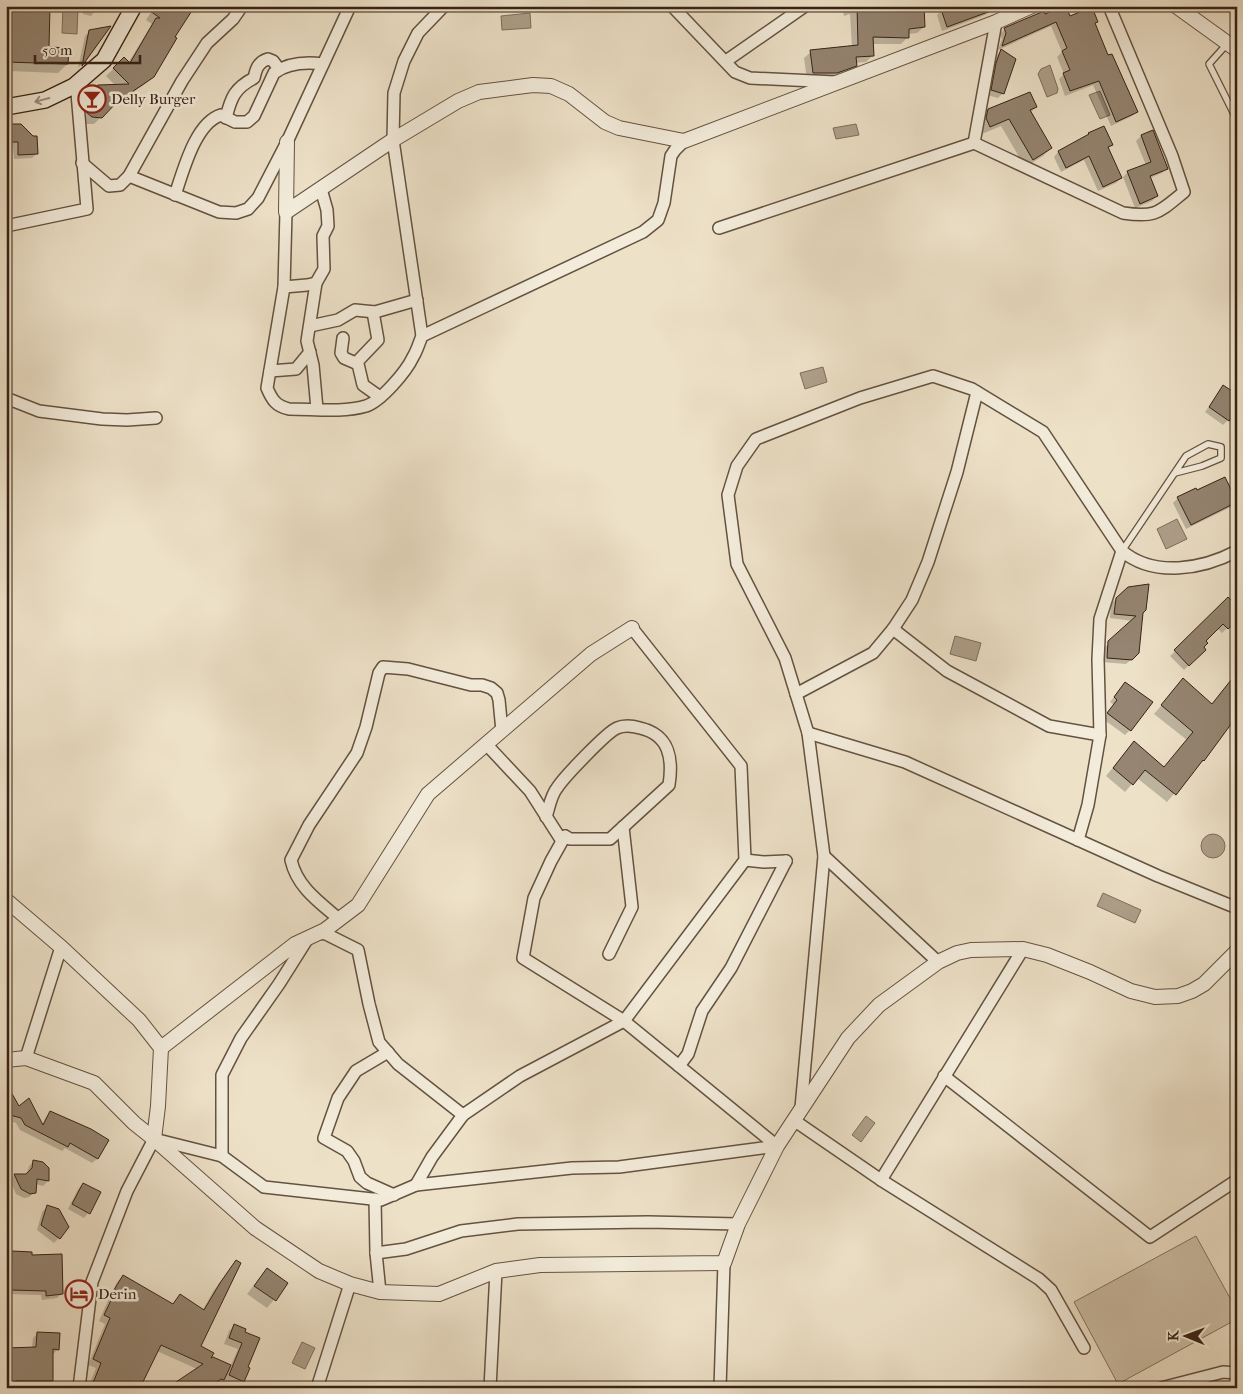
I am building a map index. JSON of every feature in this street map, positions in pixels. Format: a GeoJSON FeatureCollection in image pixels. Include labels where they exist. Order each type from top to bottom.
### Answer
{"type":"FeatureCollection","features":[{"type":"Feature","properties":{"kind":"main road"},"geometry":{"type":"LineString","coordinates":[[6,107],[45,100],[74,86],[104,60],[134,6]]}},
{"type":"Feature","properties":{"kind":"street"},"geometry":{"type":"LineString","coordinates":[[82,164],[109,186],[120,185],[129,176],[182,81],[207,43],[233,19],[242,6]]}},
{"type":"Feature","properties":{"kind":"street"},"geometry":{"type":"LineString","coordinates":[[129,176],[219,212],[236,213],[248,208],[258,198],[287,142],[350,6]]}},
{"type":"Feature","properties":{"kind":"street"},"geometry":{"type":"LineString","coordinates":[[287,142],[284,287],[267,388],[272,400],[279,407],[289,410],[352,409],[367,406],[380,397],[400,376],[413,358],[422,336],[393,140],[394,93],[404,60],[418,33],[444,6]]}},
{"type":"Feature","properties":{"kind":"street"},"geometry":{"type":"LineString","coordinates":[[672,6],[736,72],[750,78],[840,82]]}},
{"type":"Feature","properties":{"kind":"street"},"geometry":{"type":"LineString","coordinates":[[726,61],[805,6]]}},
{"type":"Feature","properties":{"kind":"street"},"geometry":{"type":"LineString","coordinates":[[422,336],[643,232],[658,220],[664,203],[671,156],[684,141],[996,22],[1032,6]]}},
{"type":"Feature","properties":{"kind":"street"},"geometry":{"type":"LineString","coordinates":[[719,228],[974,143],[1123,213],[1141,216],[1159,212],[1184,192],[1172,156],[1109,6]]}},
{"type":"Feature","properties":{"kind":"street"},"geometry":{"type":"LineString","coordinates":[[1176,6],[1232,47]]}},
{"type":"Feature","properties":{"kind":"street"},"geometry":{"type":"LineString","coordinates":[[974,143],[996,22]]}},
{"type":"Feature","properties":{"kind":"street"},"geometry":{"type":"LineString","coordinates":[[226,118],[234,93],[246,82],[254,78],[256,68],[262,60],[268,59],[273,61],[279,70]]}},
{"type":"Feature","properties":{"kind":"street"},"geometry":{"type":"LineString","coordinates":[[175,195],[188,158],[204,126],[214,117],[221,115],[235,122],[246,122],[254,116],[274,73],[305,62],[323,64]]}},
{"type":"Feature","properties":{"kind":"street"},"geometry":{"type":"LineString","coordinates":[[286,212],[393,140],[458,101],[479,92],[533,85],[551,86],[569,94],[605,122],[619,128],[684,141]]}},
{"type":"Feature","properties":{"kind":"street"},"geometry":{"type":"LineString","coordinates":[[6,226],[87,209],[77,92],[74,86]]}},
{"type":"Feature","properties":{"kind":"street"},"geometry":{"type":"LineString","coordinates":[[317,409],[307,341],[316,283],[324,269],[323,236],[328,226],[327,210],[321,189]]}},
{"type":"Feature","properties":{"kind":"street"},"geometry":{"type":"LineString","coordinates":[[284,287],[316,283]]}},
{"type":"Feature","properties":{"kind":"street"},"geometry":{"type":"LineString","coordinates":[[310,326],[338,320],[355,310],[374,312],[417,300]]}},
{"type":"Feature","properties":{"kind":"street"},"geometry":{"type":"LineString","coordinates":[[356,363],[378,340],[374,312]]}},
{"type":"Feature","properties":{"kind":"street"},"geometry":{"type":"LineString","coordinates":[[343,338],[342,353],[344,358],[358,364],[363,386],[380,397]]}},
{"type":"Feature","properties":{"kind":"street"},"geometry":{"type":"LineString","coordinates":[[270,371],[296,369],[310,352]]}},
{"type":"Feature","properties":{"kind":"street"},"geometry":{"type":"LineString","coordinates":[[798,1116],[824,856],[808,733],[785,658],[737,564],[728,495],[737,466],[756,439],[860,398],[932,376],[977,392],[1043,432],[1122,551],[1130,558],[1148,564],[1176,567],[1199,566],[1237,551]]}},
{"type":"Feature","properties":{"kind":"street"},"geometry":{"type":"LineString","coordinates":[[796,694],[872,653],[893,629],[912,600],[928,562],[957,472],[977,392]]}},
{"type":"Feature","properties":{"kind":"street"},"geometry":{"type":"LineString","coordinates":[[6,398],[39,411],[126,420],[156,418]]}},
{"type":"Feature","properties":{"kind":"street"},"geometry":{"type":"LineString","coordinates":[[1078,840],[1088,805],[1100,735],[1098,659],[1100,619],[1122,551]]}},
{"type":"Feature","properties":{"kind":"street"},"geometry":{"type":"LineString","coordinates":[[161,1048],[295,944],[314,936],[339,920],[358,904],[428,794],[591,654],[632,628],[741,766],[745,860],[624,1021],[520,1076],[463,1115],[432,1157],[416,1185]]}},
{"type":"Feature","properties":{"kind":"street"},"geometry":{"type":"LineString","coordinates":[[893,629],[947,671],[1049,726],[1100,735]]}},
{"type":"Feature","properties":{"kind":"street"},"geometry":{"type":"LineString","coordinates":[[339,920],[298,881],[291,860],[309,825],[357,753],[366,727],[378,673],[383,666],[408,669],[490,688],[497,693],[499,700],[502,731]]}},
{"type":"Feature","properties":{"kind":"street"},"geometry":{"type":"LineString","coordinates":[[546,817],[556,789],[606,736],[618,728],[632,726],[648,730],[659,736],[671,760],[669,786],[610,840],[570,840],[565,836]]}},
{"type":"Feature","properties":{"kind":"street"},"geometry":{"type":"LineString","coordinates":[[808,733],[905,762],[1158,876],[1237,908]]}},
{"type":"Feature","properties":{"kind":"street"},"geometry":{"type":"LineString","coordinates":[[486,744],[530,791],[560,838],[565,836]]}},
{"type":"Feature","properties":{"kind":"street"},"geometry":{"type":"LineString","coordinates":[[608,954],[632,907],[624,827]]}},
{"type":"Feature","properties":{"kind":"street"},"geometry":{"type":"LineString","coordinates":[[565,836],[550,861],[534,898],[523,958],[624,1021],[778,1146]]}},
{"type":"Feature","properties":{"kind":"street"},"geometry":{"type":"LineString","coordinates":[[824,856],[938,962]]}},
{"type":"Feature","properties":{"kind":"street"},"geometry":{"type":"LineString","coordinates":[[679,1066],[688,1054],[702,1011],[731,968],[786,861],[764,862],[745,860]]}},
{"type":"Feature","properties":{"kind":"street"},"geometry":{"type":"LineString","coordinates":[[6,900],[61,947],[139,1020],[161,1048],[154,1139],[127,1191],[92,1282],[79,1388]]}},
{"type":"Feature","properties":{"kind":"street"},"geometry":{"type":"LineString","coordinates":[[222,1156],[222,1074],[241,1038],[314,936],[326,934],[358,950],[379,1042],[398,1064],[463,1115]]}},
{"type":"Feature","properties":{"kind":"street"},"geometry":{"type":"LineString","coordinates":[[26,1058],[61,947]]}},
{"type":"Feature","properties":{"kind":"street"},"geometry":{"type":"LineString","coordinates":[[881,1180],[1023,949]]}},
{"type":"Feature","properties":{"kind":"street"},"geometry":{"type":"LineString","coordinates":[[720,1388],[724,1263],[738,1224],[778,1146],[848,1038],[879,1005],[938,962],[970,950],[1023,949],[1047,955],[1131,991],[1155,998],[1178,996],[1192,991],[1204,984],[1237,951]]}},
{"type":"Feature","properties":{"kind":"street"},"geometry":{"type":"LineString","coordinates":[[388,1052],[356,1070],[338,1098],[324,1138],[347,1151],[354,1161],[360,1177],[367,1183],[394,1195]]}},
{"type":"Feature","properties":{"kind":"street"},"geometry":{"type":"LineString","coordinates":[[6,1060],[26,1058],[94,1083],[134,1123],[255,1228],[319,1271],[350,1284],[380,1292],[439,1294],[496,1271],[540,1265],[724,1263]]}},
{"type":"Feature","properties":{"kind":"street"},"geometry":{"type":"LineString","coordinates":[[944,1076],[1150,1237],[1237,1180]]}},
{"type":"Feature","properties":{"kind":"street"},"geometry":{"type":"LineString","coordinates":[[798,1116],[881,1180],[1039,1279],[1051,1290],[1084,1348]]}},
{"type":"Feature","properties":{"kind":"street"},"geometry":{"type":"LineString","coordinates":[[154,1139],[222,1156],[264,1187],[375,1200],[381,1200],[416,1185],[572,1168],[619,1167],[778,1146]]}},
{"type":"Feature","properties":{"kind":"street"},"geometry":{"type":"LineString","coordinates":[[375,1200],[376,1253],[380,1292]]}},
{"type":"Feature","properties":{"kind":"street"},"geometry":{"type":"LineString","coordinates":[[376,1253],[406,1249],[461,1230],[518,1224],[648,1222],[738,1224]]}},
{"type":"Feature","properties":{"kind":"street"},"geometry":{"type":"LineString","coordinates":[[490,1388],[496,1271]]}},
{"type":"Feature","properties":{"kind":"street"},"geometry":{"type":"LineString","coordinates":[[317,1388],[350,1284]]}},
{"type":"Feature","properties":{"kind":"street"},"geometry":{"type":"LineString","coordinates":[[1161,1388],[1223,1372],[1237,1373]]}},
{"type":"Feature","properties":{"kind":"lane"},"geometry":{"type":"LineString","coordinates":[[1232,47],[1209,64],[1237,120]]}},
{"type":"Feature","properties":{"kind":"lane"},"geometry":{"type":"LineString","coordinates":[[1122,551],[1186,456],[1208,444],[1221,447],[1221,458],[1202,466],[1175,473]]}},
{"type":"Feature","properties":{"kind":"shaded area"},"geometry":{"type":"Polygon","coordinates":[[[63,6],[78,6],[77,34],[62,33],[63,6]]]}},
{"type":"Feature","properties":{"kind":"shaded area"},"geometry":{"type":"Polygon","coordinates":[[[530,13],[531,28],[502,30],[501,16],[530,13]]]}},
{"type":"Feature","properties":{"kind":"shaded area"},"geometry":{"type":"Polygon","coordinates":[[[1050,65],[1058,89],[1057,93],[1047,97],[1038,74],[1041,69],[1050,65]]]}},
{"type":"Feature","properties":{"kind":"shaded area"},"geometry":{"type":"Polygon","coordinates":[[[1100,91],[1110,115],[1100,119],[1089,95],[1100,91]]]}},
{"type":"Feature","properties":{"kind":"shaded area"},"geometry":{"type":"Polygon","coordinates":[[[856,124],[859,135],[836,139],[833,128],[856,124]]]}},
{"type":"Feature","properties":{"kind":"shaded area"},"geometry":{"type":"Polygon","coordinates":[[[823,367],[827,382],[805,389],[800,373],[823,367]]]}},
{"type":"Feature","properties":{"kind":"shaded area"},"geometry":{"type":"Polygon","coordinates":[[[1177,519],[1187,539],[1166,549],[1157,529],[1177,519]]]}},
{"type":"Feature","properties":{"kind":"shaded area"},"geometry":{"type":"Polygon","coordinates":[[[955,636],[981,643],[976,661],[950,654],[955,636]]]}},
{"type":"Feature","properties":{"kind":"shaded area"},"geometry":{"type":"Polygon","coordinates":[[[1213,834],[1222,837],[1225,846],[1222,855],[1213,858],[1204,855],[1201,846],[1204,837],[1213,834]]]}},
{"type":"Feature","properties":{"kind":"shaded area"},"geometry":{"type":"Polygon","coordinates":[[[1103,893],[1141,910],[1135,923],[1097,906],[1103,893]]]}},
{"type":"Feature","properties":{"kind":"shaded area"},"geometry":{"type":"Polygon","coordinates":[[[866,1116],[875,1123],[861,1142],[852,1135],[866,1116]]]}},
{"type":"Feature","properties":{"kind":"shaded area"},"geometry":{"type":"Polygon","coordinates":[[[1196,1236],[1237,1311],[1237,1319],[1118,1384],[1074,1302],[1196,1236]]]}},
{"type":"Feature","properties":{"kind":"shaded area"},"geometry":{"type":"Polygon","coordinates":[[[302,1342],[315,1348],[305,1369],[292,1363],[302,1342]]]}},
{"type":"Feature","properties":{"kind":"building"},"geometry":{"type":"Polygon","coordinates":[[[6,6],[50,6],[49,47],[69,48],[68,64],[6,62],[6,6]]]}},
{"type":"Feature","properties":{"kind":"building"},"geometry":{"type":"Polygon","coordinates":[[[143,6],[195,6],[175,37],[177,38],[154,77],[117,102],[102,118],[92,117],[86,112],[85,94],[98,85],[129,84],[113,68],[124,57],[130,63],[156,18],[160,18],[143,6]]]}},
{"type":"Feature","properties":{"kind":"building"},"geometry":{"type":"Polygon","coordinates":[[[857,6],[924,6],[925,27],[909,29],[909,38],[873,37],[874,56],[856,57],[857,66],[837,73],[813,73],[810,50],[858,45],[857,6]]]}},
{"type":"Feature","properties":{"kind":"building"},"geometry":{"type":"Polygon","coordinates":[[[948,6],[999,6],[999,8],[947,27],[941,9],[948,6]]]}},
{"type":"Feature","properties":{"kind":"building"},"geometry":{"type":"Polygon","coordinates":[[[1066,6],[1070,16],[1092,7],[1098,22],[1095,23],[1108,55],[1112,54],[1138,112],[1116,122],[1099,81],[1070,91],[1063,73],[1070,70],[1062,51],[1067,48],[1056,22],[1002,46],[1006,33],[1004,28],[1044,11],[1045,14],[1066,6]]]}},
{"type":"Feature","properties":{"kind":"building"},"geometry":{"type":"Polygon","coordinates":[[[111,26],[82,66],[89,30],[111,26]]]}},
{"type":"Feature","properties":{"kind":"building"},"geometry":{"type":"Polygon","coordinates":[[[1001,49],[1016,59],[1004,94],[991,90],[996,63],[1001,49]]]}},
{"type":"Feature","properties":{"kind":"building"},"geometry":{"type":"Polygon","coordinates":[[[1030,92],[1037,107],[1030,110],[1052,148],[1033,160],[1009,119],[990,127],[986,118],[988,109],[1030,92]]]}},
{"type":"Feature","properties":{"kind":"building"},"geometry":{"type":"Polygon","coordinates":[[[6,124],[21,124],[33,136],[37,136],[38,154],[18,155],[18,142],[6,142],[6,124]]]}},
{"type":"Feature","properties":{"kind":"building"},"geometry":{"type":"Polygon","coordinates":[[[1104,126],[1113,145],[1108,147],[1122,178],[1103,187],[1089,156],[1066,168],[1058,151],[1104,126]]]}},
{"type":"Feature","properties":{"kind":"building"},"geometry":{"type":"Polygon","coordinates":[[[1153,130],[1168,169],[1150,176],[1158,196],[1140,204],[1127,171],[1151,162],[1141,135],[1153,130]]]}},
{"type":"Feature","properties":{"kind":"building"},"geometry":{"type":"Polygon","coordinates":[[[1223,385],[1235,393],[1231,400],[1237,404],[1237,410],[1229,421],[1209,407],[1223,385]]]}},
{"type":"Feature","properties":{"kind":"building"},"geometry":{"type":"Polygon","coordinates":[[[1225,477],[1237,502],[1191,525],[1177,497],[1225,477]]]}},
{"type":"Feature","properties":{"kind":"building"},"geometry":{"type":"Polygon","coordinates":[[[1149,584],[1146,610],[1143,613],[1139,653],[1132,660],[1107,658],[1108,641],[1136,616],[1114,614],[1116,598],[1128,587],[1149,584]]]}},
{"type":"Feature","properties":{"kind":"building"},"geometry":{"type":"Polygon","coordinates":[[[1228,597],[1237,606],[1237,621],[1228,629],[1223,624],[1206,641],[1208,643],[1204,647],[1206,650],[1189,666],[1174,650],[1228,597]]]}},
{"type":"Feature","properties":{"kind":"building"},"geometry":{"type":"Polygon","coordinates":[[[1183,678],[1212,704],[1231,680],[1237,686],[1237,716],[1176,795],[1145,770],[1133,785],[1113,768],[1134,741],[1164,767],[1193,732],[1161,705],[1183,678]]]}},
{"type":"Feature","properties":{"kind":"building"},"geometry":{"type":"Polygon","coordinates":[[[1125,682],[1153,702],[1131,731],[1107,713],[1117,700],[1114,697],[1125,682]]]}},
{"type":"Feature","properties":{"kind":"building"},"geometry":{"type":"Polygon","coordinates":[[[6,1083],[19,1106],[29,1098],[43,1125],[50,1111],[91,1129],[109,1140],[98,1159],[70,1143],[68,1147],[25,1125],[21,1118],[6,1114],[6,1083]]]}},
{"type":"Feature","properties":{"kind":"building"},"geometry":{"type":"Polygon","coordinates":[[[33,1160],[43,1162],[49,1168],[49,1181],[37,1179],[36,1193],[30,1194],[21,1189],[14,1174],[26,1174],[32,1168],[33,1160]]]}},
{"type":"Feature","properties":{"kind":"building"},"geometry":{"type":"Polygon","coordinates":[[[83,1183],[101,1192],[90,1214],[72,1204],[83,1183]]]}},
{"type":"Feature","properties":{"kind":"building"},"geometry":{"type":"Polygon","coordinates":[[[47,1205],[59,1209],[69,1227],[60,1239],[41,1225],[47,1205]]]}},
{"type":"Feature","properties":{"kind":"building"},"geometry":{"type":"Polygon","coordinates":[[[12,1251],[32,1252],[32,1255],[62,1254],[63,1294],[46,1296],[46,1291],[11,1290],[12,1251]]]}},
{"type":"Feature","properties":{"kind":"building"},"geometry":{"type":"Polygon","coordinates":[[[236,1260],[241,1263],[201,1346],[214,1353],[211,1358],[213,1357],[231,1365],[224,1380],[221,1379],[209,1388],[167,1388],[203,1364],[161,1345],[140,1388],[91,1388],[101,1363],[93,1359],[110,1318],[104,1315],[116,1290],[114,1290],[123,1275],[173,1304],[180,1294],[204,1310],[236,1260]]]}},
{"type":"Feature","properties":{"kind":"building"},"geometry":{"type":"Polygon","coordinates":[[[267,1268],[288,1283],[276,1301],[254,1286],[267,1268]]]}},
{"type":"Feature","properties":{"kind":"building"},"geometry":{"type":"Polygon","coordinates":[[[234,1324],[246,1329],[245,1332],[260,1338],[244,1382],[229,1375],[242,1343],[229,1338],[234,1324]]]}},
{"type":"Feature","properties":{"kind":"building"},"geometry":{"type":"Polygon","coordinates":[[[37,1332],[60,1333],[59,1350],[53,1349],[53,1381],[16,1381],[12,1388],[6,1388],[6,1348],[36,1347],[37,1332]]]}},
{"type":"Feature","properties":{"kind":"place","name":"Delly Burger"},"geometry":{"type":"Point","coordinates":[92,99]}},
{"type":"Feature","properties":{"kind":"place","name":"Derin"},"geometry":{"type":"Point","coordinates":[79,1294]}}]}
